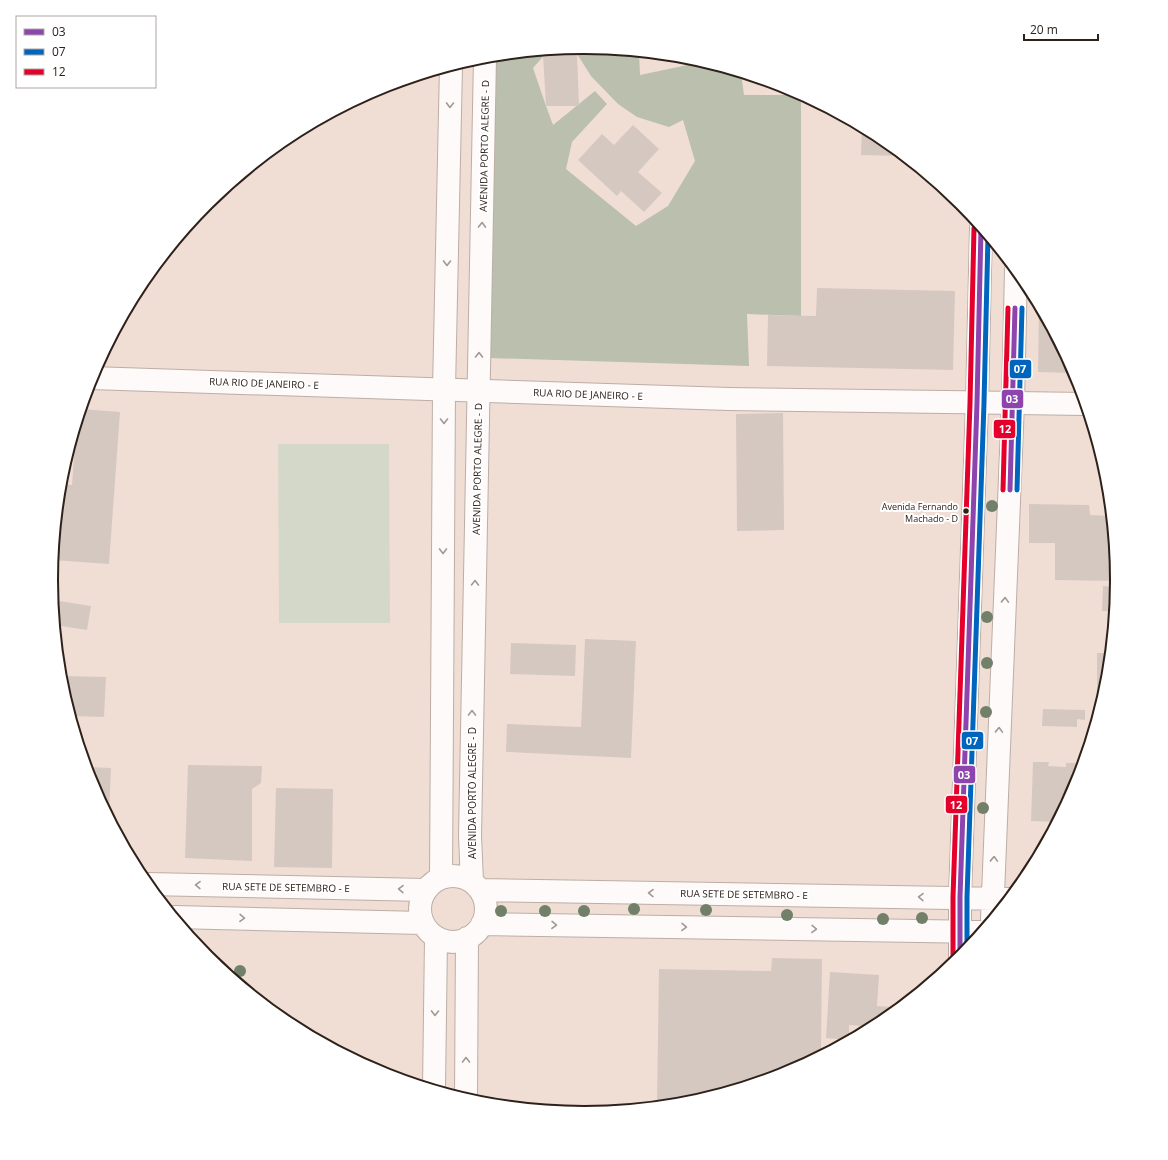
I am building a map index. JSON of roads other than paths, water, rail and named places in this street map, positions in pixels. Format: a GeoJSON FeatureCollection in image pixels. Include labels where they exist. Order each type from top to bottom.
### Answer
{"type":"FeatureCollection","features":[{"type":"Feature","properties":{"kind":"street","name":"AVENIDA PORTO ALEGRE - D"},"geometry":{"type":"LineString","coordinates":[[476,886],[470,836],[485,63]]}},
{"type":"Feature","properties":{"kind":"street"},"geometry":{"type":"LineString","coordinates":[[433,884],[443,610],[444,389],[451,71]]}},
{"type":"Feature","properties":{"kind":"street"},"geometry":{"type":"LineString","coordinates":[[960,948],[960,897],[977,402],[981,235]]}},
{"type":"Feature","properties":{"kind":"street"},"geometry":{"type":"LineString","coordinates":[[998,904],[1016,281]]}},
{"type":"Feature","properties":{"kind":"street","name":"RUA RIO DE JANEIRO - E"},"geometry":{"type":"LineString","coordinates":[[98,378],[729,399],[1079,404]]}},
{"type":"Feature","properties":{"kind":"street"},"geometry":{"type":"LineString","coordinates":[[443,610],[474,609]]}},
{"type":"Feature","properties":{"kind":"street"},"geometry":{"type":"LineString","coordinates":[[181,917],[429,930],[446,941],[457,942],[475,931],[485,916],[486,907],[484,898],[476,886],[457,876],[433,884],[420,900],[419,912],[429,930],[434,1084]]}},
{"type":"Feature","properties":{"kind":"street","name":"RUA SETE DE SETEMBRO - E"},"geometry":{"type":"LineString","coordinates":[[156,884],[433,884]]}},
{"type":"Feature","properties":{"kind":"street","name":"RUA SETE DE SETEMBRO - E"},"geometry":{"type":"LineString","coordinates":[[476,886],[960,897],[997,905]]}},
{"type":"Feature","properties":{"kind":"street"},"geometry":{"type":"LineString","coordinates":[[475,931],[975,932]]}},
{"type":"Feature","properties":{"kind":"street"},"geometry":{"type":"LineString","coordinates":[[466,1092],[475,931]]}},
{"type":"Feature","properties":{"kind":"place","name":"Avenida Fernando Machado - D"},"geometry":{"type":"Point","coordinates":[966,511]}}]}
